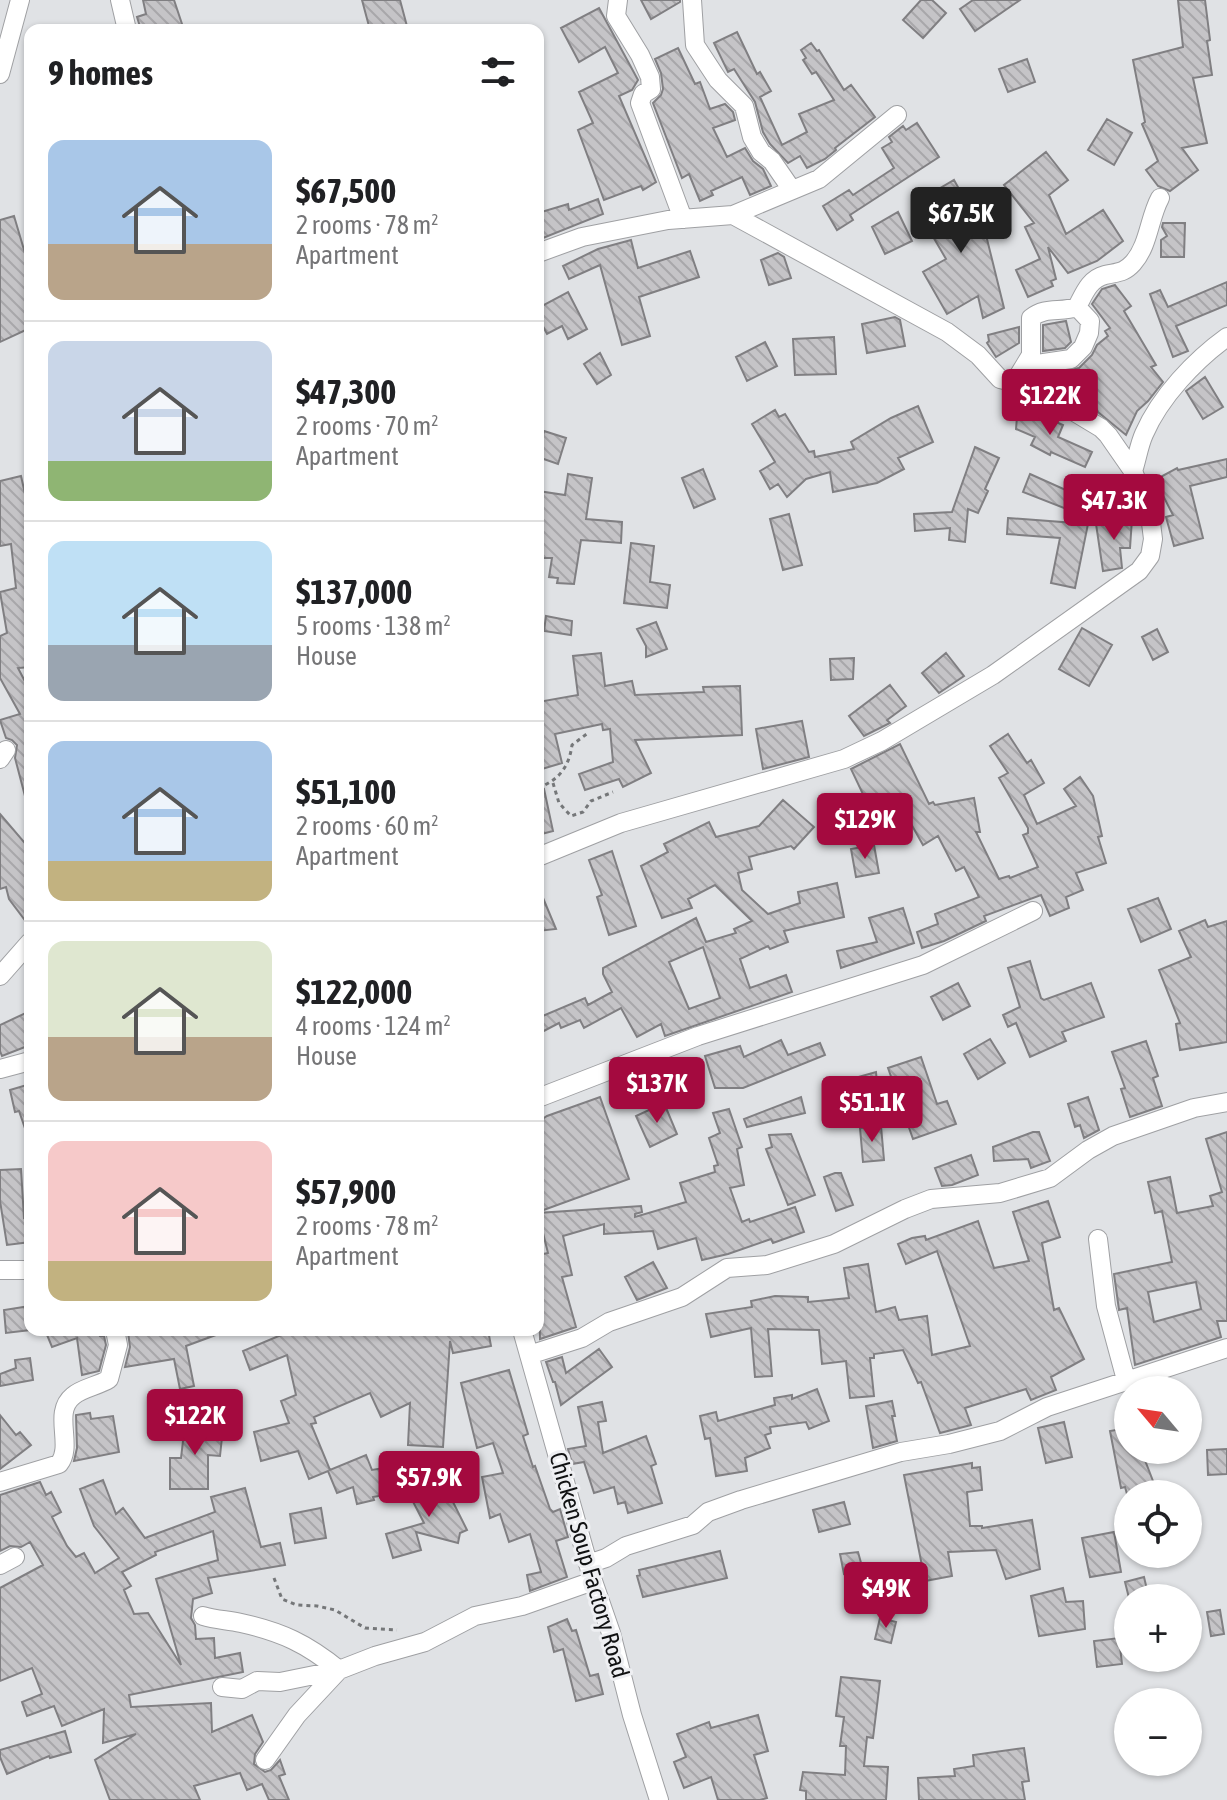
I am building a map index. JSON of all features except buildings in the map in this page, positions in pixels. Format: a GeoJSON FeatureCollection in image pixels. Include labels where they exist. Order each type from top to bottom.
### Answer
{"type":"FeatureCollection","features":[{"type":"Feature","properties":{"kind":"street"},"geometry":{"type":"LineString","coordinates":[[0,74],[20,0]]}},
{"type":"Feature","properties":{"kind":"street"},"geometry":{"type":"LineString","coordinates":[[120,0],[126,24]]}},
{"type":"Feature","properties":{"kind":"street"},"geometry":{"type":"LineString","coordinates":[[618,0],[616,16],[650,77],[651,89],[643,94],[640,103],[683,219]]}},
{"type":"Feature","properties":{"kind":"street"},"geometry":{"type":"LineString","coordinates":[[692,0],[695,45],[718,80],[744,106],[752,137],[792,190]]}},
{"type":"Feature","properties":{"kind":"street"},"geometry":{"type":"LineString","coordinates":[[544,251],[582,237],[683,219],[733,215],[819,179],[897,115]]}},
{"type":"Feature","properties":{"kind":"street"},"geometry":{"type":"LineString","coordinates":[[1014,383],[1031,355],[1031,318],[1040,311],[1065,311],[1077,307],[1091,283],[1104,275],[1121,274],[1135,262],[1144,248],[1150,220],[1160,198]]}},
{"type":"Feature","properties":{"kind":"street"},"geometry":{"type":"LineString","coordinates":[[544,855],[621,823],[844,759],[882,741],[993,675],[1091,608],[1139,571],[1150,556],[1153,539],[1150,515],[1133,471],[1101,428],[1033,387],[1000,379],[978,355],[947,332],[733,215]]}},
{"type":"Feature","properties":{"kind":"street"},"geometry":{"type":"LineString","coordinates":[[1014,383],[1037,364],[1071,359],[1083,347],[1090,321],[1077,307]]}},
{"type":"Feature","properties":{"kind":"street"},"geometry":{"type":"LineString","coordinates":[[1133,471],[1144,433],[1163,403],[1183,378],[1227,337]]}},
{"type":"Feature","properties":{"kind":"street"},"geometry":{"type":"LineString","coordinates":[[544,1096],[698,1036],[923,965],[1033,911]]}},
{"type":"Feature","properties":{"kind":"street"},"geometry":{"type":"LineString","coordinates":[[1,972],[24,948]]}},
{"type":"Feature","properties":{"kind":"street"},"geometry":{"type":"LineString","coordinates":[[0,1069],[24,1063]]}},
{"type":"Feature","properties":{"kind":"street"},"geometry":{"type":"LineString","coordinates":[[529,1355],[582,1338],[609,1322],[682,1297],[727,1268],[767,1265],[834,1244],[931,1199],[1000,1193],[1050,1178],[1113,1136],[1194,1108],[1227,1102]]}},
{"type":"Feature","properties":{"kind":"street"},"geometry":{"type":"LineString","coordinates":[[1098,1239],[1106,1306],[1125,1376]]}},
{"type":"Feature","properties":{"kind":"street"},"geometry":{"type":"LineString","coordinates":[[0,1270],[24,1270]]}},
{"type":"Feature","properties":{"kind":"street"},"geometry":{"type":"LineString","coordinates":[[0,1482],[59,1464],[63,1459],[66,1451],[63,1420],[66,1407],[71,1397],[109,1379],[118,1345],[116,1336]]}},
{"type":"Feature","properties":{"kind":"street","name":"Chicken Soup Factory Road"},"geometry":{"type":"LineString","coordinates":[[524,1336],[590,1572],[611,1633],[632,1715],[659,1800]]}},
{"type":"Feature","properties":{"kind":"street"},"geometry":{"type":"LineString","coordinates":[[1139,1376],[1227,1348]]}},
{"type":"Feature","properties":{"kind":"street"},"geometry":{"type":"LineString","coordinates":[[222,1687],[242,1689],[257,1681],[280,1682],[339,1670],[425,1642],[475,1616],[522,1606],[590,1572],[626,1546],[693,1525],[708,1512],[901,1452],[1000,1431],[1047,1407],[1114,1384]]}},
{"type":"Feature","properties":{"kind":"street"},"geometry":{"type":"LineString","coordinates":[[203,1616],[239,1623],[304,1643],[339,1670]]}},
{"type":"Feature","properties":{"kind":"street"},"geometry":{"type":"LineString","coordinates":[[265,1760],[280,1735],[339,1670]]}},
{"type":"Feature","properties":{"kind":"path"},"geometry":{"type":"LineString","coordinates":[[544,786],[553,783],[570,759],[572,745],[588,733]]}},
{"type":"Feature","properties":{"kind":"path"},"geometry":{"type":"LineString","coordinates":[[553,783],[559,803],[571,816],[583,812],[591,801],[613,792]]}},
{"type":"Feature","properties":{"kind":"path"},"geometry":{"type":"LineString","coordinates":[[274,1578],[282,1599],[297,1605],[335,1610],[365,1628],[399,1630]]}}]}
